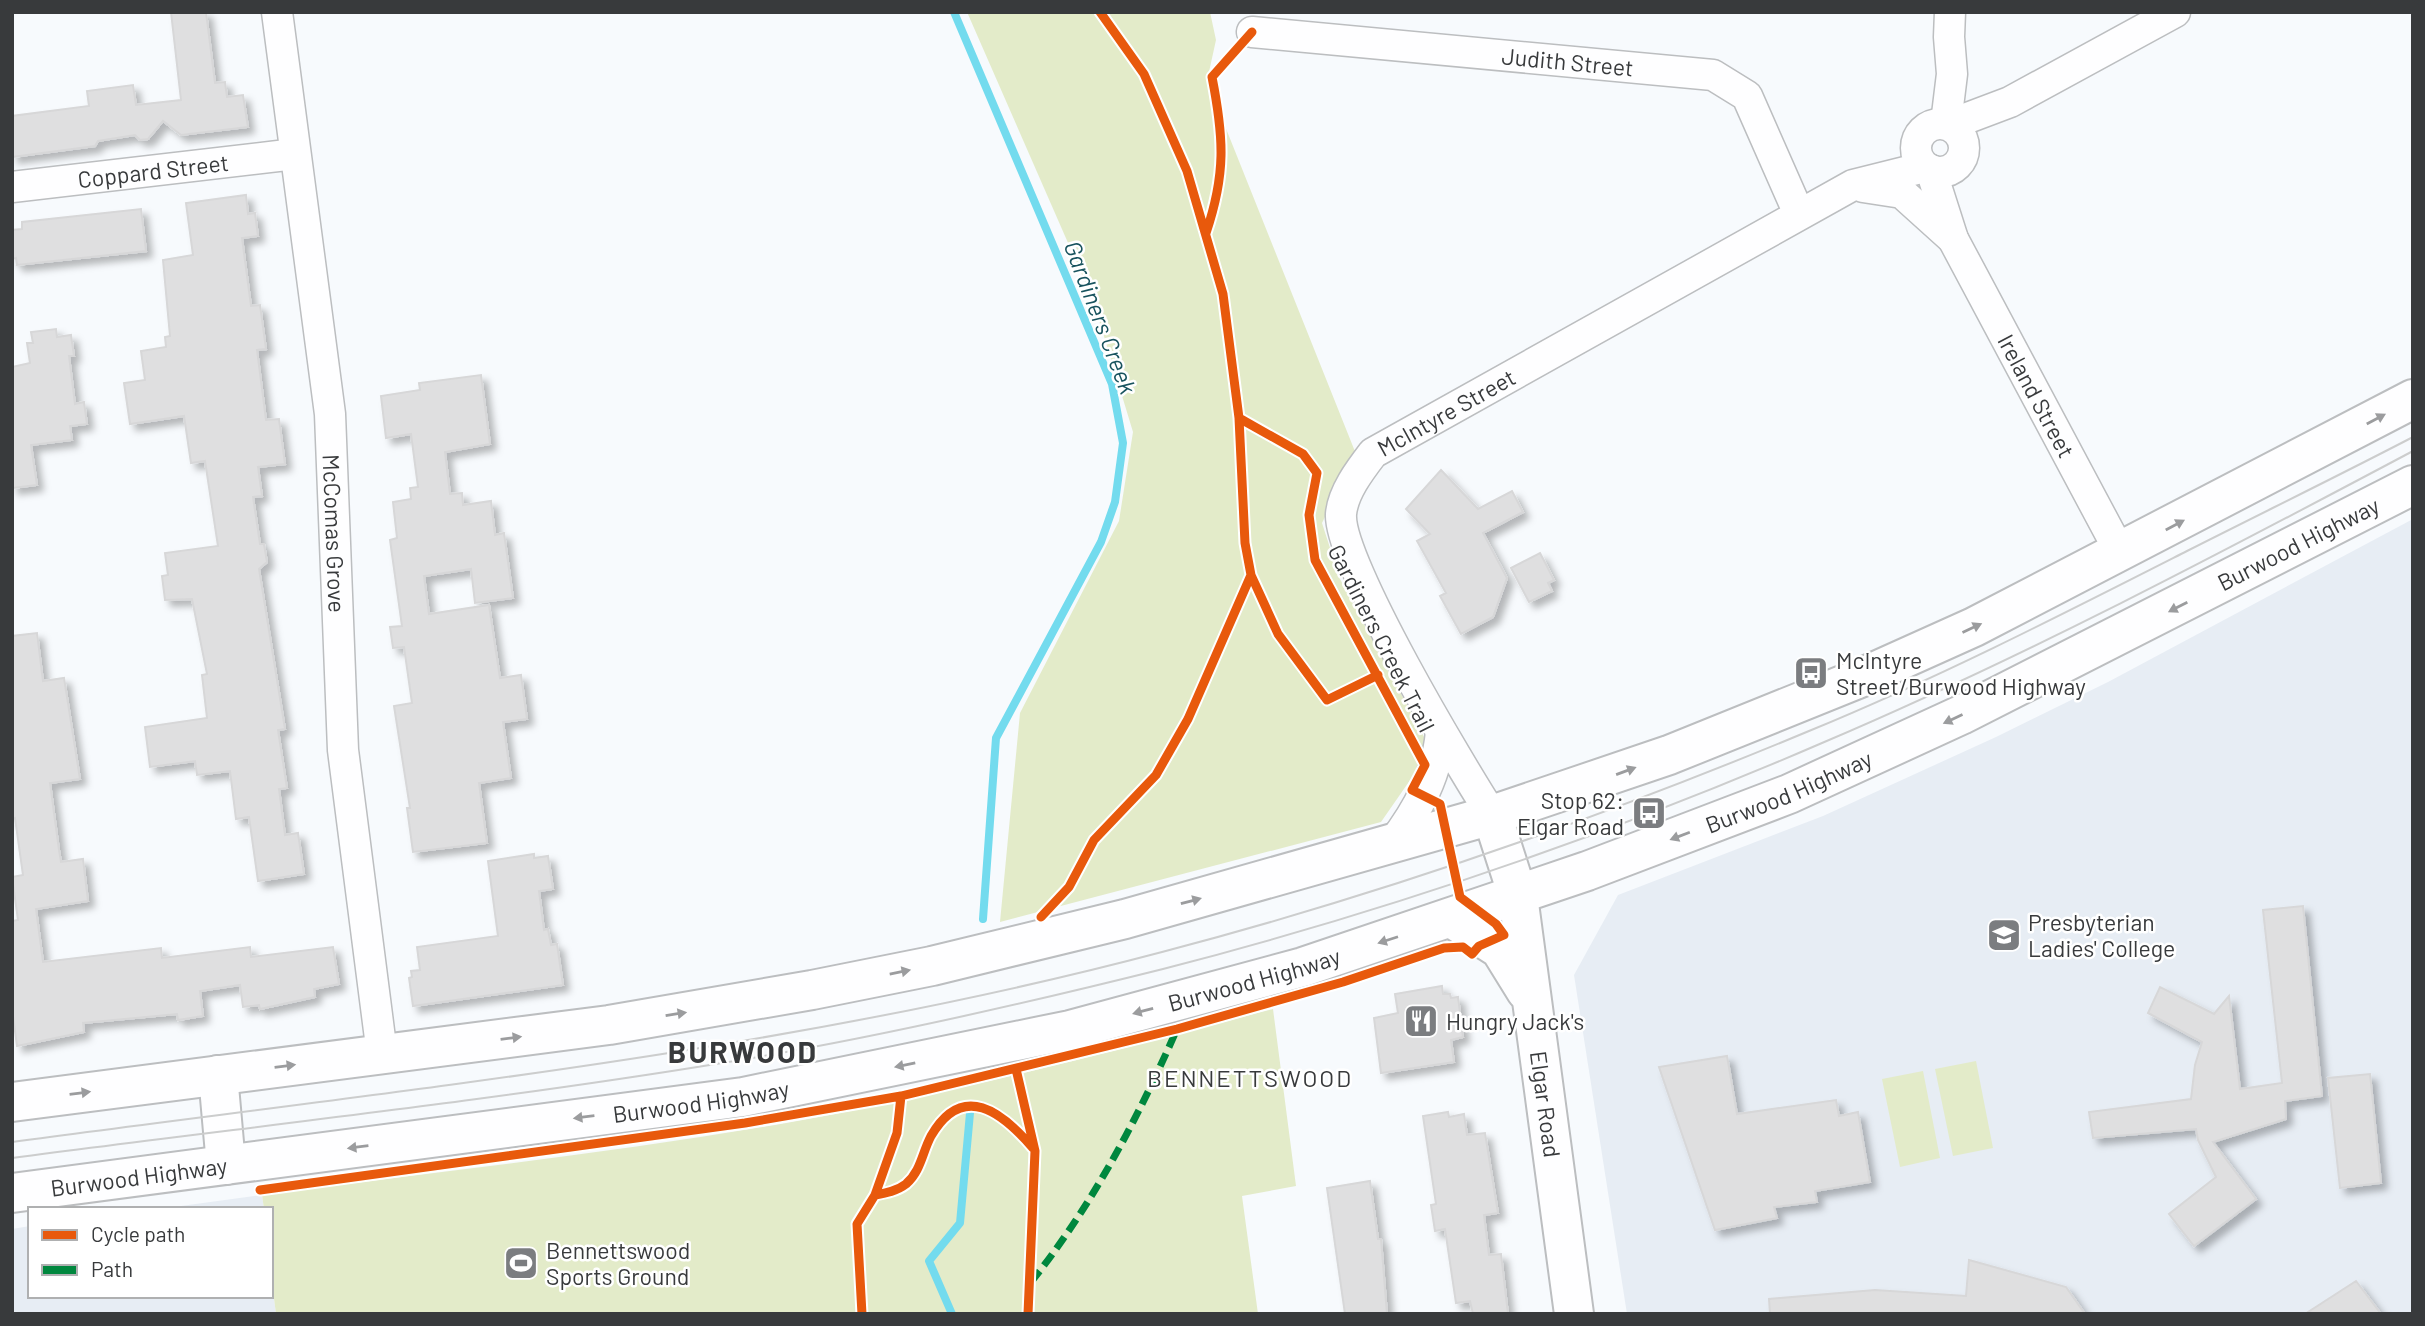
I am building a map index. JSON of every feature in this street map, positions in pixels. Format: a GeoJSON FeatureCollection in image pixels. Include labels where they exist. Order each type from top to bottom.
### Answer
{"type":"FeatureCollection","features":[{"type":"Feature","properties":{"kind":"main road"},"geometry":{"type":"LineString","coordinates":[[12,1102],[609,1026],[932,966],[1125,919],[1492,816],[1669,755],[1853,681],[1974,627],[2121,554],[2413,399]]}},
{"type":"Feature","properties":{"kind":"main road","name":"Burwood Highway"},"geometry":{"type":"LineString","coordinates":[[12,1193],[743,1097],[839,1080],[1070,1030],[1303,967],[1518,896],[1751,810],[1893,747],[2116,639],[2413,485]]}},
{"type":"Feature","properties":{"kind":"main road","name":"Elgar Road"},"geometry":{"type":"LineString","coordinates":[[1492,816],[1518,896],[1574,1314]]}},
{"type":"Feature","properties":{"kind":"main road"},"geometry":{"type":"LineString","coordinates":[[1452,919],[1500,949],[1532,1002]]}},
{"type":"Feature","properties":{"kind":"main road"},"geometry":{"type":"LineString","coordinates":[[218,1075],[226,1165]]}},
{"type":"Feature","properties":{"kind":"street","name":"McComas Grove"},"geometry":{"type":"LineString","coordinates":[[277,12],[330,414],[342,750],[382,1054]]}},
{"type":"Feature","properties":{"kind":"street"},"geometry":{"type":"LineString","coordinates":[[1938,148],[2010,102],[2175,12]]}},
{"type":"Feature","properties":{"kind":"street","name":"Ireland Street"},"geometry":{"type":"LineString","coordinates":[[1938,148],[1952,74],[1949,25]]}},
{"type":"Feature","properties":{"kind":"street","name":"Ireland Street"},"geometry":{"type":"LineString","coordinates":[[1949,25],[1938,148],[1954,239],[2121,554]]}},
{"type":"Feature","properties":{"kind":"street","name":"Judith Street"},"geometry":{"type":"LineString","coordinates":[[1252,32],[1713,75],[1747,96],[1800,214]]}},
{"type":"Feature","properties":{"kind":"street"},"geometry":{"type":"LineString","coordinates":[[1952,74],[1964,89],[1977,97],[2010,102]]}},
{"type":"Feature","properties":{"kind":"street","name":"McIntyre Street"},"geometry":{"type":"LineString","coordinates":[[1492,816],[1441,732],[1354,566],[1341,515],[1356,475],[1373,453],[1800,214],[1938,148]]}},
{"type":"Feature","properties":{"kind":"street","name":"Coppard Street"},"geometry":{"type":"LineString","coordinates":[[12,187],[295,154]]}},
{"type":"Feature","properties":{"kind":"street"},"geometry":{"type":"LineString","coordinates":[[1866,181],[1902,193],[1954,239]]}},
{"type":"Feature","properties":{"kind":"street"},"geometry":{"type":"LineString","coordinates":[[1392,844],[1413,814],[1438,762],[1441,732]]}},
{"type":"Feature","properties":{"kind":"shaded area","name":"Presbyterian Ladies' College"},"geometry":{"type":"Polygon","coordinates":[[[2413,519],[2413,1314],[1627,1314],[1574,975],[1618,895],[1823,816],[1996,737],[2108,682],[2413,519]]]}},
{"type":"Feature","properties":{"kind":"shaded area"},"geometry":{"type":"Polygon","coordinates":[[[262,1195],[264,1207],[174,1207],[262,1195]]]}},
{"type":"Feature","properties":{"kind":"shaded area"},"geometry":{"type":"Polygon","coordinates":[[[28,1226],[28,1298],[273,1298],[273,1291],[276,1314],[12,1314],[12,1229],[28,1226]]]}},
{"type":"Feature","properties":{"kind":"green space"},"geometry":{"type":"Polygon","coordinates":[[[967,12],[1210,12],[1216,40],[1207,81],[1356,454],[1322,523],[1340,579],[1431,750],[1381,822],[1000,922],[1020,713],[1119,521],[1133,432],[1093,300],[967,12]]]}},
{"type":"Feature","properties":{"kind":"green space"},"geometry":{"type":"Polygon","coordinates":[[[1273,1009],[1296,1186],[1242,1196],[1258,1314],[276,1314],[273,1291],[273,1207],[264,1207],[262,1195],[647,1145],[775,1125],[900,1101],[1149,1042],[1273,1009]]]}},
{"type":"Feature","properties":{"kind":"green space"},"geometry":{"type":"Polygon","coordinates":[[[1976,1061],[1993,1148],[1953,1156],[1935,1069],[1976,1061]]]}},
{"type":"Feature","properties":{"kind":"green space"},"geometry":{"type":"Polygon","coordinates":[[[1923,1071],[1940,1158],[1900,1167],[1882,1079],[1923,1071]]]}},
{"type":"Feature","properties":{"kind":"building"},"geometry":{"type":"Polygon","coordinates":[[[171,12],[206,12],[215,83],[225,82],[227,97],[243,95],[248,127],[181,135],[163,121],[148,139],[140,140],[135,135],[98,141],[95,146],[12,157],[12,116],[89,106],[87,91],[133,85],[136,105],[181,100],[171,12]]]}},
{"type":"Feature","properties":{"kind":"building"},"geometry":{"type":"Polygon","coordinates":[[[246,195],[248,214],[255,213],[258,236],[242,238],[251,306],[260,305],[266,349],[257,350],[266,420],[279,419],[285,464],[258,467],[262,496],[253,497],[260,544],[264,544],[267,562],[259,569],[285,729],[278,730],[287,788],[279,789],[285,835],[298,833],[304,874],[258,881],[249,817],[236,819],[230,771],[197,775],[195,761],[150,767],[145,727],[207,718],[202,675],[207,674],[192,599],[165,600],[162,576],[168,575],[165,553],[218,546],[205,461],[191,463],[184,416],[130,424],[124,383],[145,380],[141,351],[166,347],[165,337],[170,336],[163,260],[193,255],[186,203],[246,195]]]}},
{"type":"Feature","properties":{"kind":"building"},"geometry":{"type":"Polygon","coordinates":[[[141,209],[146,251],[17,265],[16,258],[12,259],[12,230],[22,229],[22,222],[141,209]]]}},
{"type":"Feature","properties":{"kind":"building"},"geometry":{"type":"Polygon","coordinates":[[[56,329],[57,337],[71,335],[74,356],[69,356],[75,404],[84,402],[87,424],[70,426],[72,440],[31,445],[37,485],[12,488],[12,367],[30,363],[27,343],[33,343],[31,332],[56,329]]]}},
{"type":"Feature","properties":{"kind":"building"},"geometry":{"type":"Polygon","coordinates":[[[481,375],[490,444],[445,452],[450,494],[462,493],[463,505],[491,501],[495,535],[504,533],[513,598],[475,603],[471,569],[424,576],[429,614],[489,605],[500,678],[521,675],[527,719],[503,722],[511,778],[479,783],[487,843],[413,852],[407,808],[410,808],[394,706],[412,703],[404,647],[393,648],[390,627],[402,626],[390,540],[397,538],[393,502],[411,499],[410,488],[418,487],[411,434],[386,438],[381,396],[420,390],[419,383],[481,375]]]}},
{"type":"Feature","properties":{"kind":"building"},"geometry":{"type":"Polygon","coordinates":[[[1441,470],[1478,509],[1512,491],[1523,512],[1483,533],[1507,578],[1493,617],[1461,634],[1440,596],[1446,593],[1417,541],[1430,534],[1406,509],[1441,470]]]}},
{"type":"Feature","properties":{"kind":"building"},"geometry":{"type":"Polygon","coordinates":[[[1540,553],[1554,580],[1548,583],[1552,591],[1529,602],[1511,568],[1540,553]]]}},
{"type":"Feature","properties":{"kind":"building"},"geometry":{"type":"Polygon","coordinates":[[[37,633],[43,681],[64,678],[80,779],[50,783],[61,862],[83,859],[88,901],[36,909],[43,962],[161,948],[162,958],[250,947],[251,957],[333,947],[339,984],[314,989],[315,997],[260,1009],[259,1005],[243,1007],[240,985],[200,991],[203,1016],[178,1020],[177,1014],[83,1023],[84,1032],[17,1046],[12,1009],[12,921],[18,920],[12,877],[23,875],[15,818],[12,819],[12,636],[37,633]]]}},
{"type":"Feature","properties":{"kind":"building"},"geometry":{"type":"Polygon","coordinates":[[[534,854],[534,858],[548,856],[553,889],[539,891],[544,930],[548,929],[551,945],[557,944],[563,985],[413,1006],[409,978],[412,977],[411,971],[420,970],[417,947],[498,936],[488,861],[534,854]]]}},
{"type":"Feature","properties":{"kind":"building"},"geometry":{"type":"Polygon","coordinates":[[[2303,906],[2322,1096],[2285,1101],[2286,1119],[2213,1142],[2256,1199],[2194,1246],[2169,1214],[2216,1177],[2198,1140],[2196,1129],[2093,1138],[2089,1112],[2191,1099],[2195,1065],[2202,1042],[2148,1013],[2160,987],[2214,1014],[2229,996],[2240,1089],[2282,1083],[2263,910],[2303,906]]]}},
{"type":"Feature","properties":{"kind":"building"},"geometry":{"type":"Polygon","coordinates":[[[1442,986],[1443,994],[1450,994],[1451,998],[1458,997],[1463,1037],[1451,1040],[1454,1062],[1381,1073],[1374,1018],[1398,1013],[1395,994],[1442,986]]]}},
{"type":"Feature","properties":{"kind":"building"},"geometry":{"type":"Polygon","coordinates":[[[1727,1056],[1737,1114],[1836,1100],[1839,1116],[1858,1112],[1870,1182],[1815,1191],[1817,1202],[1774,1207],[1777,1218],[1715,1230],[1659,1067],[1727,1056]]]}},
{"type":"Feature","properties":{"kind":"building"},"geometry":{"type":"Polygon","coordinates":[[[2370,1074],[2381,1183],[2340,1188],[2328,1078],[2370,1074]]]}},
{"type":"Feature","properties":{"kind":"building"},"geometry":{"type":"Polygon","coordinates":[[[1448,1112],[1449,1117],[1464,1114],[1467,1135],[1485,1133],[1498,1213],[1484,1215],[1489,1255],[1501,1254],[1508,1314],[1473,1314],[1470,1301],[1456,1303],[1445,1229],[1435,1231],[1431,1205],[1436,1204],[1423,1116],[1448,1112]]]}},
{"type":"Feature","properties":{"kind":"building"},"geometry":{"type":"Polygon","coordinates":[[[1370,1181],[1378,1239],[1381,1239],[1387,1314],[1345,1314],[1327,1188],[1370,1181]]]}},
{"type":"Feature","properties":{"kind":"building"},"geometry":{"type":"Polygon","coordinates":[[[1969,1260],[2066,1287],[2085,1314],[1770,1314],[1769,1299],[1875,1290],[1966,1296],[1969,1260]]]}},
{"type":"Feature","properties":{"kind":"building"},"geometry":{"type":"Polygon","coordinates":[[[2356,1281],[2381,1314],[2305,1314],[2356,1281]]]}},
{"type":"Feature","properties":{"kind":"waterway","name":"Gardiners Creek"},"geometry":{"type":"LineString","coordinates":[[954,12],[1112,384],[1123,443],[1115,502],[1101,542],[996,738],[983,919]]}},
{"type":"Feature","properties":{"kind":"waterway","name":"Gardiners Creek"},"geometry":{"type":"LineString","coordinates":[[952,1314],[929,1261],[960,1223],[970,1113]]}},
{"type":"Feature","properties":{"kind":"tram line"},"geometry":{"type":"LineString","coordinates":[[12,1142],[590,1065],[878,1017],[1020,987],[1162,952],[1327,905],[1570,824],[1857,711],[2047,622],[2413,437]]}},
{"type":"Feature","properties":{"kind":"tram line"},"geometry":{"type":"LineString","coordinates":[[12,1158],[364,1114],[628,1078],[772,1055],[1052,996],[1163,969],[1331,922],[1579,840],[1822,743],[2047,640],[2413,451]]}},
{"type":"Feature","properties":{"kind":"marked path"},"geometry":{"type":"LineString","coordinates":[[1031,1282],[1094,1192],[1130,1128],[1177,1029]]}},
{"type":"Feature","properties":{"kind":"cycle path","name":"Gardiners Creek Trail"},"geometry":{"type":"LineString","coordinates":[[1100,12],[1144,74],[1187,171],[1223,294],[1239,418],[1245,543],[1251,575],[1278,634],[1327,700],[1378,675]]}},
{"type":"Feature","properties":{"kind":"cycle path"},"geometry":{"type":"LineString","coordinates":[[1206,233],[1217,192],[1221,156],[1219,119],[1212,77],[1252,32]]}},
{"type":"Feature","properties":{"kind":"cycle path","name":"Gardiners Creek Trail"},"geometry":{"type":"LineString","coordinates":[[260,1190],[745,1123],[901,1096],[1177,1029],[1343,982],[1444,948],[1463,947],[1472,954],[1479,946],[1504,935],[1496,924],[1460,897],[1440,804],[1412,790],[1425,765],[1315,560],[1309,515],[1317,473],[1303,454],[1239,418]]}},
{"type":"Feature","properties":{"kind":"cycle path"},"geometry":{"type":"LineString","coordinates":[[1041,917],[1069,887],[1094,840],[1156,775],[1188,719],[1251,575]]}},
{"type":"Feature","properties":{"kind":"cycle path"},"geometry":{"type":"LineString","coordinates":[[1016,1069],[1035,1151],[1028,1314]]}},
{"type":"Feature","properties":{"kind":"cycle path"},"geometry":{"type":"LineString","coordinates":[[862,1314],[857,1224],[875,1195],[897,1133],[901,1096]]}},
{"type":"Feature","properties":{"kind":"cycle path"},"geometry":{"type":"LineString","coordinates":[[875,1195],[906,1184],[918,1168],[931,1136],[943,1119],[956,1110],[969,1106],[996,1114],[1033,1148]]}},
{"type":"Feature","properties":{"kind":"place","name":"McIntyre Street/Burwood Highway"},"geometry":{"type":"Point","coordinates":[1811,673]}},
{"type":"Feature","properties":{"kind":"place","name":"Stop 62: Elgar Road"},"geometry":{"type":"Point","coordinates":[1649,813]}},
{"type":"Feature","properties":{"kind":"place","name":"Presbyterian Ladies' College"},"geometry":{"type":"Point","coordinates":[2004,935]}},
{"type":"Feature","properties":{"kind":"place","name":"Hungry Jack's"},"geometry":{"type":"Point","coordinates":[1421,1021]}},
{"type":"Feature","properties":{"kind":"place","name":"Bennettswood Sports Ground"},"geometry":{"type":"Point","coordinates":[521,1263]}},
{"type":"Feature","properties":{"kind":"district","name":"BURWOOD"},"geometry":{"type":"Point","coordinates":[743,1051]}},
{"type":"Feature","properties":{"kind":"district","name":"BENNETTSWOOD"},"geometry":{"type":"Point","coordinates":[1250,1077]}}]}
